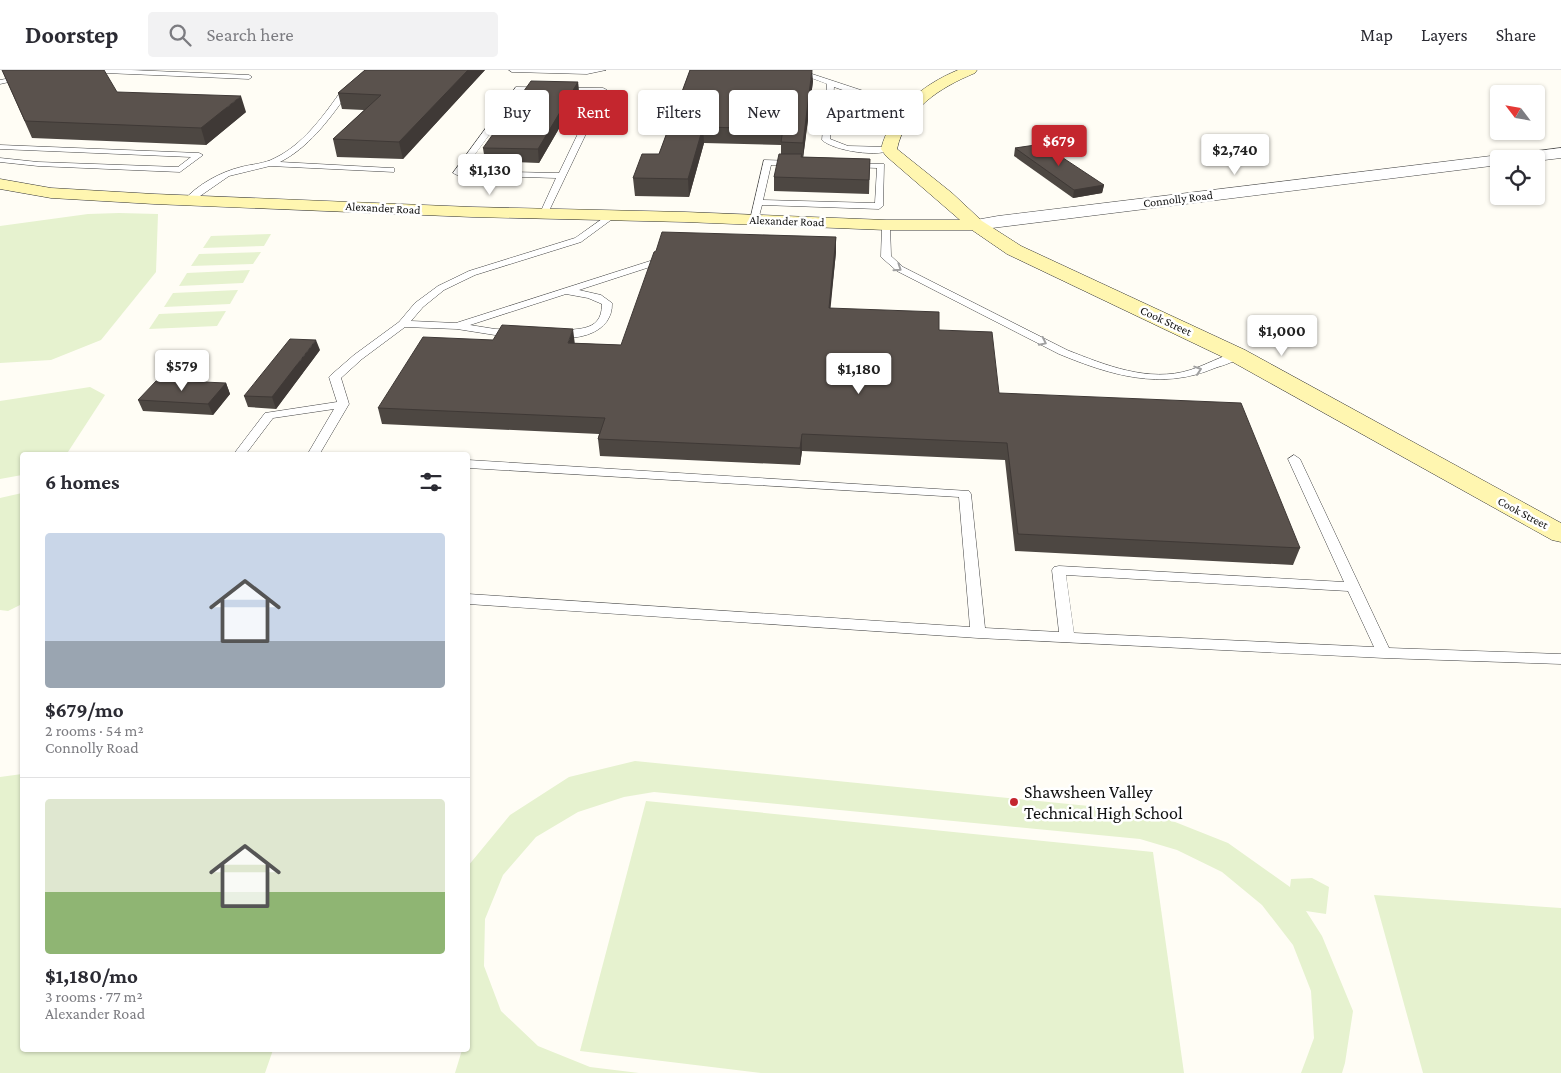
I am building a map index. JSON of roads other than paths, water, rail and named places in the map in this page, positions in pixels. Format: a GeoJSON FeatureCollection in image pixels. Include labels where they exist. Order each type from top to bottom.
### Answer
{"type":"FeatureCollection","features":[{"type":"Feature","properties":{"kind":"street"},"geometry":{"type":"LineString","coordinates":[[923,99],[943,83],[970,70]]}},
{"type":"Feature","properties":{"kind":"street"},"geometry":{"type":"LineString","coordinates":[[889,149],[892,135]]}},
{"type":"Feature","properties":{"kind":"street","name":"Cook Street"},"geometry":{"type":"LineString","coordinates":[[889,149],[976,225],[1014,250],[1237,355],[1561,534]]}},
{"type":"Feature","properties":{"kind":"street"},"geometry":{"type":"LineString","coordinates":[[1545,155],[1561,153]]}},
{"type":"Feature","properties":{"kind":"street","name":"Connolly Road"},"geometry":{"type":"LineString","coordinates":[[976,225],[998,220],[1490,161]]}},
{"type":"Feature","properties":{"kind":"street","name":"Alexander Road"},"geometry":{"type":"LineString","coordinates":[[0,184],[51,194],[187,201],[886,225],[976,225]]}},
{"type":"Feature","properties":{"kind":"lane"},"geometry":{"type":"LineString","coordinates":[[81,70],[250,77]]}},
{"type":"Feature","properties":{"kind":"lane"},"geometry":{"type":"LineString","coordinates":[[512,70],[587,72],[603,70]]}},
{"type":"Feature","properties":{"kind":"lane"},"geometry":{"type":"LineString","coordinates":[[793,70],[852,90]]}},
{"type":"Feature","properties":{"kind":"lane"},"geometry":{"type":"LineString","coordinates":[[0,82],[34,72],[46,74]]}},
{"type":"Feature","properties":{"kind":"lane"},"geometry":{"type":"LineString","coordinates":[[830,82],[826,140],[832,145],[841,148],[889,149]]}},
{"type":"Feature","properties":{"kind":"lane"},"geometry":{"type":"LineString","coordinates":[[544,213],[562,176],[603,90],[519,88],[457,173],[562,176]]}},
{"type":"Feature","properties":{"kind":"lane"},"geometry":{"type":"LineString","coordinates":[[187,201],[220,177],[269,163],[288,154],[325,120],[342,96]]}},
{"type":"Feature","properties":{"kind":"lane"},"geometry":{"type":"LineString","coordinates":[[0,156],[3,155],[0,148],[199,154],[180,170],[38,164],[0,160]]}},
{"type":"Feature","properties":{"kind":"lane"},"geometry":{"type":"LineString","coordinates":[[754,220],[767,162],[805,163]]}},
{"type":"Feature","properties":{"kind":"lane"},"geometry":{"type":"LineString","coordinates":[[269,163],[391,170]]}},
{"type":"Feature","properties":{"kind":"lane"},"geometry":{"type":"LineString","coordinates":[[758,202],[879,206],[881,166],[843,165]]}},
{"type":"Feature","properties":{"kind":"lane"},"geometry":{"type":"LineString","coordinates":[[315,452],[343,404],[335,377],[358,357],[403,324],[419,305],[441,288],[472,272],[578,240],[612,215]]}},
{"type":"Feature","properties":{"kind":"lane"},"geometry":{"type":"LineString","coordinates":[[886,225],[886,257],[900,270],[1063,352],[1089,363],[1135,375],[1178,376],[1200,370],[1237,355]]}},
{"type":"Feature","properties":{"kind":"lane"},"geometry":{"type":"LineString","coordinates":[[457,326],[653,263]]}},
{"type":"Feature","properties":{"kind":"lane"},"geometry":{"type":"LineString","coordinates":[[542,333],[571,334],[587,331],[605,321],[608,312],[606,303],[599,298],[584,293],[565,291]]}},
{"type":"Feature","properties":{"kind":"lane"},"geometry":{"type":"LineString","coordinates":[[403,324],[457,326],[495,332],[523,333]]}},
{"type":"Feature","properties":{"kind":"lane"},"geometry":{"type":"LineString","coordinates":[[241,452],[269,415],[343,404]]}},
{"type":"Feature","properties":{"kind":"lane"},"geometry":{"type":"LineString","coordinates":[[1294,459],[1384,653]]}},
{"type":"Feature","properties":{"kind":"lane"},"geometry":{"type":"LineString","coordinates":[[470,464],[965,494],[978,633]]}},
{"type":"Feature","properties":{"kind":"lane"},"geometry":{"type":"LineString","coordinates":[[1067,637],[1059,570],[1354,587]]}},
{"type":"Feature","properties":{"kind":"lane"},"geometry":{"type":"LineString","coordinates":[[470,599],[978,633],[1384,653],[1561,659]]}},
{"type":"Feature","properties":{"kind":"place","name":"Shawsheen Valley Technical High School"},"geometry":{"type":"Point","coordinates":[1014,802]}}]}
